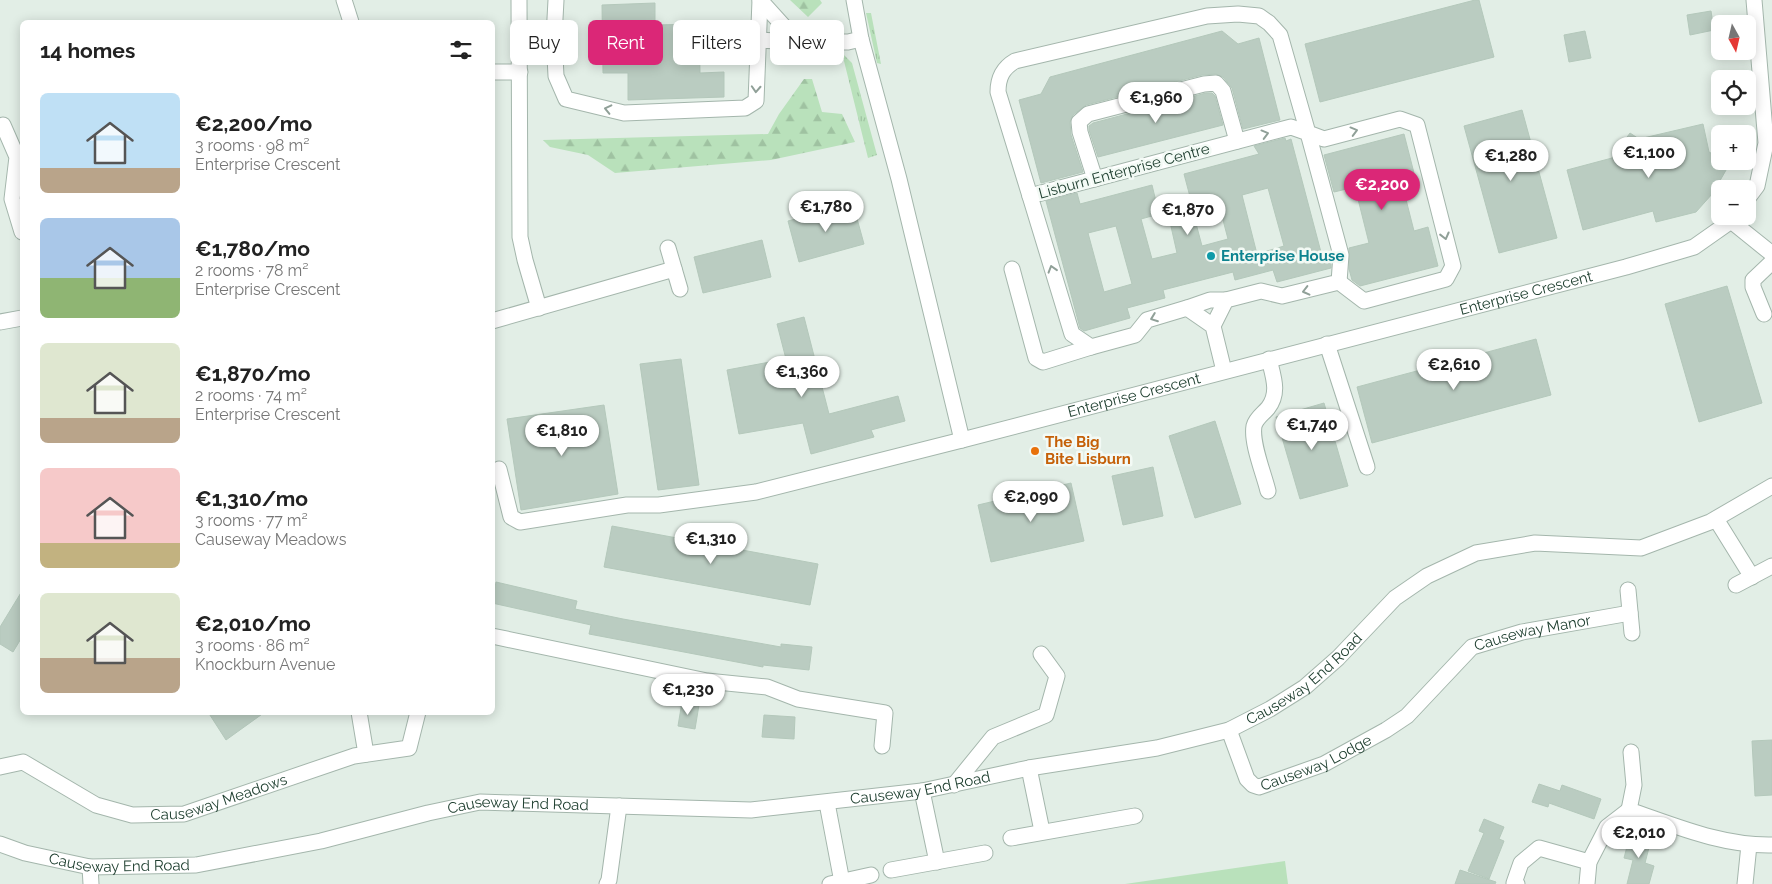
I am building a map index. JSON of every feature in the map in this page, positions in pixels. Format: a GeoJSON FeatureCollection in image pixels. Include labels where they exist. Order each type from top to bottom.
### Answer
{"type":"FeatureCollection","features":[{"type":"Feature","properties":{"kind":"street"},"geometry":{"type":"LineString","coordinates":[[344,0],[349,20]]}},
{"type":"Feature","properties":{"kind":"street"},"geometry":{"type":"LineString","coordinates":[[519,0],[520,237],[539,308]]}},
{"type":"Feature","properties":{"kind":"street"},"geometry":{"type":"LineString","coordinates":[[556,0],[554,37],[556,76],[566,99],[624,113],[745,108],[756,101],[757,65]]}},
{"type":"Feature","properties":{"kind":"street"},"geometry":{"type":"LineString","coordinates":[[759,20],[760,0]]}},
{"type":"Feature","properties":{"kind":"street"},"geometry":{"type":"LineString","coordinates":[[760,0],[778,20]]}},
{"type":"Feature","properties":{"kind":"street"},"geometry":{"type":"LineString","coordinates":[[854,0],[861,39],[898,179],[962,440]]}},
{"type":"Feature","properties":{"kind":"street"},"geometry":{"type":"LineString","coordinates":[[1754,0],[1766,80],[1766,143],[1756,187]]}},
{"type":"Feature","properties":{"kind":"street"},"geometry":{"type":"LineString","coordinates":[[1012,269],[1036,358],[1043,362],[1135,335],[1147,320],[1210,300],[1226,300],[1261,291],[1282,296],[1340,282],[1341,255],[1280,35],[1269,23],[1259,16],[1238,14],[1177,22],[1015,61],[1006,67],[1001,75],[998,92],[1030,196]]}},
{"type":"Feature","properties":{"kind":"street"},"geometry":{"type":"LineString","coordinates":[[844,42],[861,39]]}},
{"type":"Feature","properties":{"kind":"street"},"geometry":{"type":"LineString","coordinates":[[495,72],[520,72]]}},
{"type":"Feature","properties":{"kind":"street"},"geometry":{"type":"LineString","coordinates":[[1095,179],[1080,132],[1080,122],[1088,114],[1204,84],[1216,84],[1223,92],[1237,141]]}},
{"type":"Feature","properties":{"kind":"street","name":"Lisburn Enterprise Centre"},"geometry":{"type":"LineString","coordinates":[[1091,347],[1072,334],[1030,196],[1291,127],[1324,139],[1400,119],[1417,125],[1453,266],[1446,280],[1364,301],[1340,282]]}},
{"type":"Feature","properties":{"kind":"street"},"geometry":{"type":"LineString","coordinates":[[4,125],[17,157],[12,199],[20,225]]}},
{"type":"Feature","properties":{"kind":"street","name":"Enterprise Crescent"},"geometry":{"type":"LineString","coordinates":[[499,469],[511,517],[520,522],[627,505],[659,505],[756,492],[1626,267],[1694,247],[1723,225]]}},
{"type":"Feature","properties":{"kind":"street"},"geometry":{"type":"LineString","coordinates":[[1740,225],[1772,254]]}},
{"type":"Feature","properties":{"kind":"street"},"geometry":{"type":"LineString","coordinates":[[668,248],[680,289]]}},
{"type":"Feature","properties":{"kind":"street"},"geometry":{"type":"LineString","coordinates":[[1764,314],[1754,288],[1753,280],[1772,262]]}},
{"type":"Feature","properties":{"kind":"street"},"geometry":{"type":"LineString","coordinates":[[495,320],[674,269]]}},
{"type":"Feature","properties":{"kind":"street"},"geometry":{"type":"LineString","coordinates":[[1224,371],[1213,326],[1226,300]]}},
{"type":"Feature","properties":{"kind":"street"},"geometry":{"type":"LineString","coordinates":[[1187,308],[1213,326]]}},
{"type":"Feature","properties":{"kind":"street"},"geometry":{"type":"LineString","coordinates":[[0,322],[20,318]]}},
{"type":"Feature","properties":{"kind":"street"},"geometry":{"type":"LineString","coordinates":[[1328,344],[1367,468]]}},
{"type":"Feature","properties":{"kind":"street"},"geometry":{"type":"LineString","coordinates":[[1268,491],[1254,440],[1254,426],[1258,417],[1273,399],[1275,390],[1269,359]]}},
{"type":"Feature","properties":{"kind":"street","name":"Causeway End Road"},"geometry":{"type":"LineString","coordinates":[[0,844],[25,852],[90,867],[196,865],[321,841],[428,813],[480,802],[751,810],[922,791],[1029,768],[1157,748],[1229,730],[1270,709],[1305,687],[1338,658],[1395,598],[1427,576],[1476,553],[1535,543],[1641,548],[1716,519],[1772,486]]}},
{"type":"Feature","properties":{"kind":"street"},"geometry":{"type":"LineString","coordinates":[[1716,519],[1752,577]]}},
{"type":"Feature","properties":{"kind":"street"},"geometry":{"type":"LineString","coordinates":[[1736,585],[1772,566]]}},
{"type":"Feature","properties":{"kind":"street"},"geometry":{"type":"LineString","coordinates":[[1628,590],[1632,633]]}},
{"type":"Feature","properties":{"kind":"street","name":"Causeway Manor"},"geometry":{"type":"LineString","coordinates":[[1425,696],[1472,647],[1522,632],[1630,613]]}},
{"type":"Feature","properties":{"kind":"street"},"geometry":{"type":"LineString","coordinates":[[495,637],[707,681],[767,687],[798,700],[885,713],[882,746]]}},
{"type":"Feature","properties":{"kind":"street"},"geometry":{"type":"LineString","coordinates":[[954,784],[993,737],[1046,715],[1057,676],[1040,654]]}},
{"type":"Feature","properties":{"kind":"street","name":"Causeway Lodge"},"geometry":{"type":"LineString","coordinates":[[1229,730],[1248,780],[1258,787],[1324,764],[1407,716],[1425,696]]}},
{"type":"Feature","properties":{"kind":"street"},"geometry":{"type":"LineString","coordinates":[[360,715],[366,754]]}},
{"type":"Feature","properties":{"kind":"street","name":"Causeway Meadows"},"geometry":{"type":"LineString","coordinates":[[0,766],[23,762],[96,805],[132,815],[184,814],[354,756],[409,748],[417,715]]}},
{"type":"Feature","properties":{"kind":"street"},"geometry":{"type":"LineString","coordinates":[[1587,884],[1589,862],[1607,827],[1629,810],[1634,785],[1631,752]]}},
{"type":"Feature","properties":{"kind":"street"},"geometry":{"type":"LineString","coordinates":[[1029,768],[1042,831]]}},
{"type":"Feature","properties":{"kind":"street"},"geometry":{"type":"LineString","coordinates":[[922,791],[937,862]]}},
{"type":"Feature","properties":{"kind":"street"},"geometry":{"type":"LineString","coordinates":[[827,803],[836,883],[871,875]]}},
{"type":"Feature","properties":{"kind":"street"},"geometry":{"type":"LineString","coordinates":[[607,884],[610,880],[620,806]]}},
{"type":"Feature","properties":{"kind":"street"},"geometry":{"type":"LineString","coordinates":[[1629,810],[1698,834],[1749,845],[1772,844]]}},
{"type":"Feature","properties":{"kind":"street"},"geometry":{"type":"LineString","coordinates":[[1011,838],[1042,831],[1136,816]]}},
{"type":"Feature","properties":{"kind":"street"},"geometry":{"type":"LineString","coordinates":[[1745,884],[1749,845]]}},
{"type":"Feature","properties":{"kind":"street"},"geometry":{"type":"LineString","coordinates":[[1517,884],[1514,883],[1521,863],[1539,848],[1589,862]]}},
{"type":"Feature","properties":{"kind":"street"},"geometry":{"type":"LineString","coordinates":[[891,870],[985,853]]}},
{"type":"Feature","properties":{"kind":"street"},"geometry":{"type":"LineString","coordinates":[[90,867],[91,884]]}},
{"type":"Feature","properties":{"kind":"green space"},"geometry":{"type":"Polygon","coordinates":[[[790,0],[820,0],[822,3],[808,17],[790,0]]]}},
{"type":"Feature","properties":{"kind":"green space"},"geometry":{"type":"Polygon","coordinates":[[[866,13],[871,13],[881,64],[877,63],[866,13]]]}},
{"type":"Feature","properties":{"kind":"green space"},"geometry":{"type":"Polygon","coordinates":[[[844,55],[852,63],[877,155],[868,158],[844,55]]]}},
{"type":"Feature","properties":{"kind":"green space"},"geometry":{"type":"Polygon","coordinates":[[[804,79],[812,79],[822,112],[842,114],[855,142],[771,160],[615,173],[588,155],[550,147],[543,140],[768,134],[779,114],[804,79]]]}},
{"type":"Feature","properties":{"kind":"green space"},"geometry":{"type":"Polygon","coordinates":[[[1285,861],[1288,884],[1125,884],[1285,861]]]}},
{"type":"Feature","properties":{"kind":"building"},"geometry":{"type":"Polygon","coordinates":[[[1479,0],[1494,57],[1320,102],[1305,44],[1479,0]]]}},
{"type":"Feature","properties":{"kind":"building"},"geometry":{"type":"Polygon","coordinates":[[[655,3],[655,20],[602,20],[602,5],[655,3]]]}},
{"type":"Feature","properties":{"kind":"building"},"geometry":{"type":"Polygon","coordinates":[[[1711,11],[1711,31],[1690,35],[1687,15],[1711,11]]]}},
{"type":"Feature","properties":{"kind":"building"},"geometry":{"type":"Polygon","coordinates":[[[663,25],[673,25],[673,65],[700,65],[700,73],[724,72],[724,97],[628,100],[628,73],[603,73],[603,65],[663,65],[663,25]]]}},
{"type":"Feature","properties":{"kind":"building"},"geometry":{"type":"Polygon","coordinates":[[[1222,31],[1238,44],[1259,38],[1280,120],[1243,129],[1232,88],[1223,77],[1216,74],[1202,75],[1086,105],[1073,115],[1070,122],[1071,135],[1083,172],[1041,183],[1019,100],[1041,94],[1050,77],[1222,31]]]}},
{"type":"Feature","properties":{"kind":"building"},"geometry":{"type":"Polygon","coordinates":[[[1585,31],[1591,58],[1569,62],[1564,35],[1585,31]]]}},
{"type":"Feature","properties":{"kind":"building"},"geometry":{"type":"Polygon","coordinates":[[[1212,93],[1215,96],[1223,125],[1098,157],[1089,130],[1089,126],[1093,123],[1212,93]]]}},
{"type":"Feature","properties":{"kind":"building"},"geometry":{"type":"Polygon","coordinates":[[[1522,110],[1557,238],[1499,253],[1464,126],[1522,110]]]}},
{"type":"Feature","properties":{"kind":"building"},"geometry":{"type":"Polygon","coordinates":[[[1703,124],[1709,152],[1711,153],[1711,170],[1726,170],[1720,180],[1711,180],[1711,195],[1696,212],[1656,222],[1653,211],[1583,230],[1567,170],[1612,158],[1630,133],[1639,139],[1703,124]]]}},
{"type":"Feature","properties":{"kind":"building"},"geometry":{"type":"Polygon","coordinates":[[[1404,134],[1414,173],[1400,176],[1414,231],[1428,227],[1438,266],[1360,286],[1352,280],[1349,269],[1349,248],[1369,243],[1355,187],[1334,192],[1324,155],[1404,134]]]}},
{"type":"Feature","properties":{"kind":"building"},"geometry":{"type":"Polygon","coordinates":[[[1285,138],[1286,141],[1291,139],[1322,256],[1331,253],[1331,268],[1277,282],[1273,270],[1235,280],[1233,272],[1163,290],[1165,298],[1127,308],[1130,318],[1084,331],[1080,328],[1046,201],[1077,193],[1080,204],[1152,185],[1159,214],[1141,219],[1152,259],[1177,253],[1170,222],[1194,216],[1202,246],[1228,239],[1218,201],[1193,208],[1184,174],[1259,154],[1254,146],[1285,138]],[[1268,188],[1242,195],[1257,254],[1284,246],[1268,188]],[[1116,226],[1088,233],[1104,292],[1132,284],[1116,226]]]}},
{"type":"Feature","properties":{"kind":"building"},"geometry":{"type":"Polygon","coordinates":[[[853,204],[864,244],[799,262],[788,221],[853,204]]]}},
{"type":"Feature","properties":{"kind":"building"},"geometry":{"type":"Polygon","coordinates":[[[762,240],[771,277],[703,293],[694,257],[762,240]]]}},
{"type":"Feature","properties":{"kind":"building"},"geometry":{"type":"Polygon","coordinates":[[[1727,286],[1762,403],[1699,422],[1665,304],[1727,286]]]}},
{"type":"Feature","properties":{"kind":"building"},"geometry":{"type":"Polygon","coordinates":[[[804,317],[829,414],[898,396],[905,421],[871,430],[874,437],[811,454],[803,423],[739,434],[727,370],[786,359],[777,324],[804,317]]]}},
{"type":"Feature","properties":{"kind":"building"},"geometry":{"type":"Polygon","coordinates":[[[1536,339],[1551,395],[1372,443],[1357,387],[1536,339]]]}},
{"type":"Feature","properties":{"kind":"building"},"geometry":{"type":"Polygon","coordinates":[[[681,359],[699,485],[658,490],[640,364],[681,359]]]}},
{"type":"Feature","properties":{"kind":"building"},"geometry":{"type":"Polygon","coordinates":[[[1324,403],[1348,486],[1300,499],[1276,417],[1324,403]]]}},
{"type":"Feature","properties":{"kind":"building"},"geometry":{"type":"Polygon","coordinates":[[[604,405],[618,494],[521,510],[507,419],[604,405]]]}},
{"type":"Feature","properties":{"kind":"building"},"geometry":{"type":"Polygon","coordinates":[[[1215,421],[1241,504],[1195,518],[1169,436],[1215,421]]]}},
{"type":"Feature","properties":{"kind":"building"},"geometry":{"type":"Polygon","coordinates":[[[1153,467],[1163,516],[1123,525],[1112,476],[1153,467]]]}},
{"type":"Feature","properties":{"kind":"building"},"geometry":{"type":"Polygon","coordinates":[[[1071,483],[1084,541],[991,562],[978,505],[1071,483]]]}},
{"type":"Feature","properties":{"kind":"building"},"geometry":{"type":"Polygon","coordinates":[[[612,526],[818,564],[810,605],[604,567],[612,526]]]}},
{"type":"Feature","properties":{"kind":"building"},"geometry":{"type":"Polygon","coordinates":[[[496,582],[577,601],[575,609],[623,619],[781,647],[781,644],[812,647],[809,670],[763,665],[763,667],[589,634],[591,625],[495,604],[496,582]]]}},
{"type":"Feature","properties":{"kind":"building"},"geometry":{"type":"Polygon","coordinates":[[[20,594],[20,640],[13,652],[0,644],[0,627],[20,594]]]}},
{"type":"Feature","properties":{"kind":"building"},"geometry":{"type":"Polygon","coordinates":[[[682,702],[699,705],[695,729],[678,726],[682,702]]]}},
{"type":"Feature","properties":{"kind":"building"},"geometry":{"type":"Polygon","coordinates":[[[210,715],[261,715],[226,740],[210,715]]]}},
{"type":"Feature","properties":{"kind":"building"},"geometry":{"type":"Polygon","coordinates":[[[764,715],[795,717],[794,739],[762,737],[764,715]]]}},
{"type":"Feature","properties":{"kind":"building"},"geometry":{"type":"Polygon","coordinates":[[[1772,740],[1772,795],[1755,796],[1752,741],[1772,740]]]}},
{"type":"Feature","properties":{"kind":"building"},"geometry":{"type":"Polygon","coordinates":[[[1539,784],[1560,791],[1562,785],[1601,799],[1594,819],[1549,803],[1548,807],[1532,802],[1539,784]]]}},
{"type":"Feature","properties":{"kind":"building"},"geometry":{"type":"Polygon","coordinates":[[[1484,819],[1504,827],[1499,839],[1504,841],[1489,879],[1468,871],[1484,833],[1479,831],[1484,819]]]}},
{"type":"Feature","properties":{"kind":"building"},"geometry":{"type":"Polygon","coordinates":[[[1631,831],[1652,836],[1645,863],[1654,866],[1649,884],[1627,884],[1633,860],[1624,858],[1631,831]]]}},
{"type":"Feature","properties":{"kind":"building"},"geometry":{"type":"Polygon","coordinates":[[[1460,870],[1496,882],[1495,884],[1455,884],[1460,870]]]}},
{"type":"Feature","properties":{"kind":"place","name":"Enterprise House"},"geometry":{"type":"Point","coordinates":[1211,256]}},
{"type":"Feature","properties":{"kind":"place","name":"The Big Bite Lisburn"},"geometry":{"type":"Point","coordinates":[1035,451]}}]}
